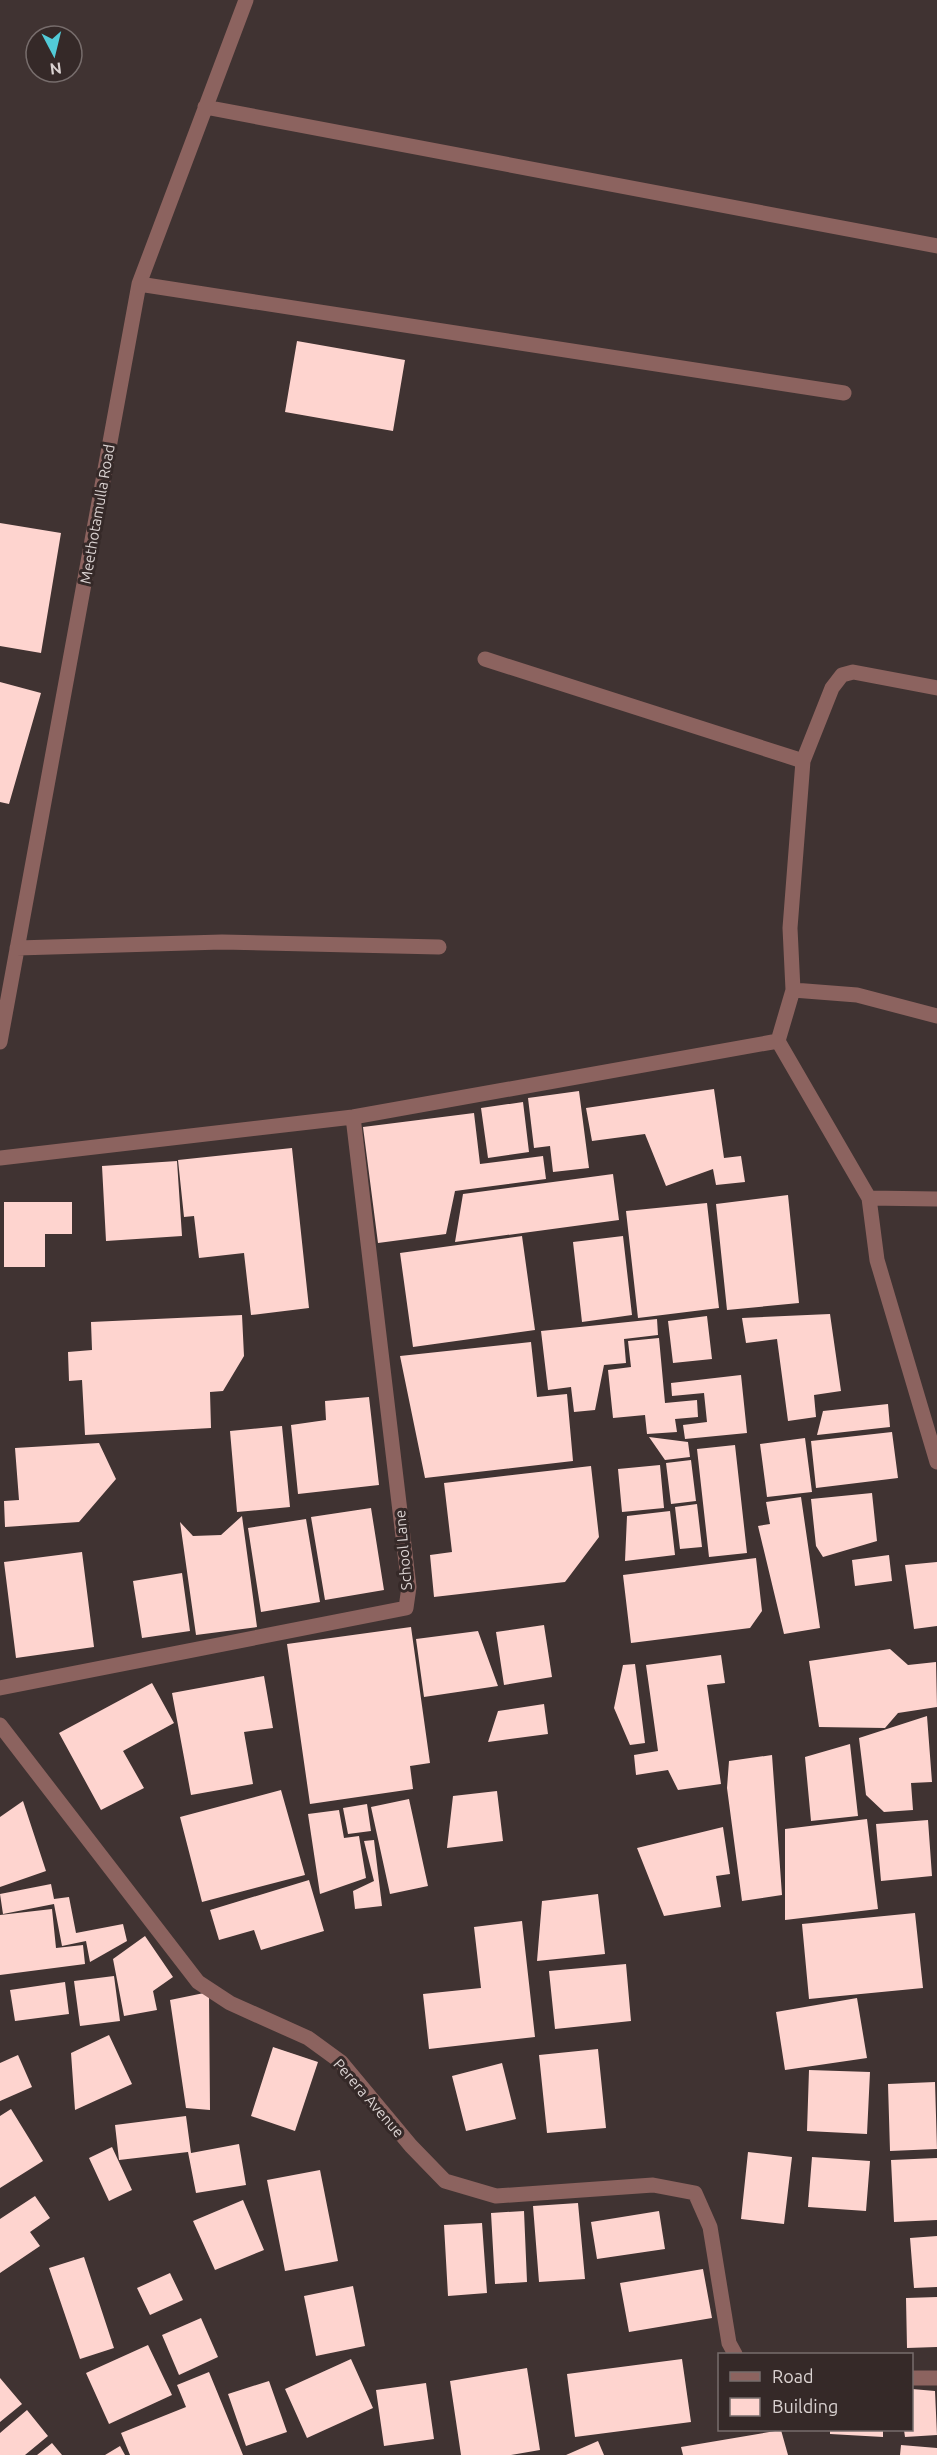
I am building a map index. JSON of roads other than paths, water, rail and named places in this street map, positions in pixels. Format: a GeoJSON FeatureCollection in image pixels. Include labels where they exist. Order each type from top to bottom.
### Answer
{"type":"FeatureCollection","features":[{"type":"Feature","properties":{"kind":"street","name":"Meethotamulla Road"},"geometry":{"type":"LineString","coordinates":[[0,1042],[140,284],[246,0]]}},
{"type":"Feature","properties":{"kind":"street"},"geometry":{"type":"LineString","coordinates":[[205,107],[937,246]]}},
{"type":"Feature","properties":{"kind":"street"},"geometry":{"type":"LineString","coordinates":[[140,284],[844,393]]}},
{"type":"Feature","properties":{"kind":"street"},"geometry":{"type":"LineString","coordinates":[[485,659],[803,761]]}},
{"type":"Feature","properties":{"kind":"street"},"geometry":{"type":"LineString","coordinates":[[937,688],[853,672],[842,675],[832,688],[803,761],[790,928],[793,990],[778,1041],[869,1198],[877,1260],[937,1462]]}},
{"type":"Feature","properties":{"kind":"street"},"geometry":{"type":"LineString","coordinates":[[17,948],[222,942],[439,947]]}},
{"type":"Feature","properties":{"kind":"street"},"geometry":{"type":"LineString","coordinates":[[793,990],[857,995],[937,1016]]}},
{"type":"Feature","properties":{"kind":"street"},"geometry":{"type":"LineString","coordinates":[[0,1158],[353,1117],[778,1041]]}},
{"type":"Feature","properties":{"kind":"street","name":"School Lane"},"geometry":{"type":"LineString","coordinates":[[0,1689],[406,1608],[409,1587],[353,1117]]}},
{"type":"Feature","properties":{"kind":"street"},"geometry":{"type":"LineString","coordinates":[[869,1198],[937,1199]]}},
{"type":"Feature","properties":{"kind":"street","name":"Perera Avenue"},"geometry":{"type":"LineString","coordinates":[[0,1725],[198,1982],[230,2003],[308,2038],[341,2062],[411,2146],[445,2181],[496,2196],[653,2185],[695,2193],[710,2227],[729,2343],[734,2353]]}},
{"type":"Feature","properties":{"kind":"street"},"geometry":{"type":"LineString","coordinates":[[913,2378],[937,2378]]}}]}
